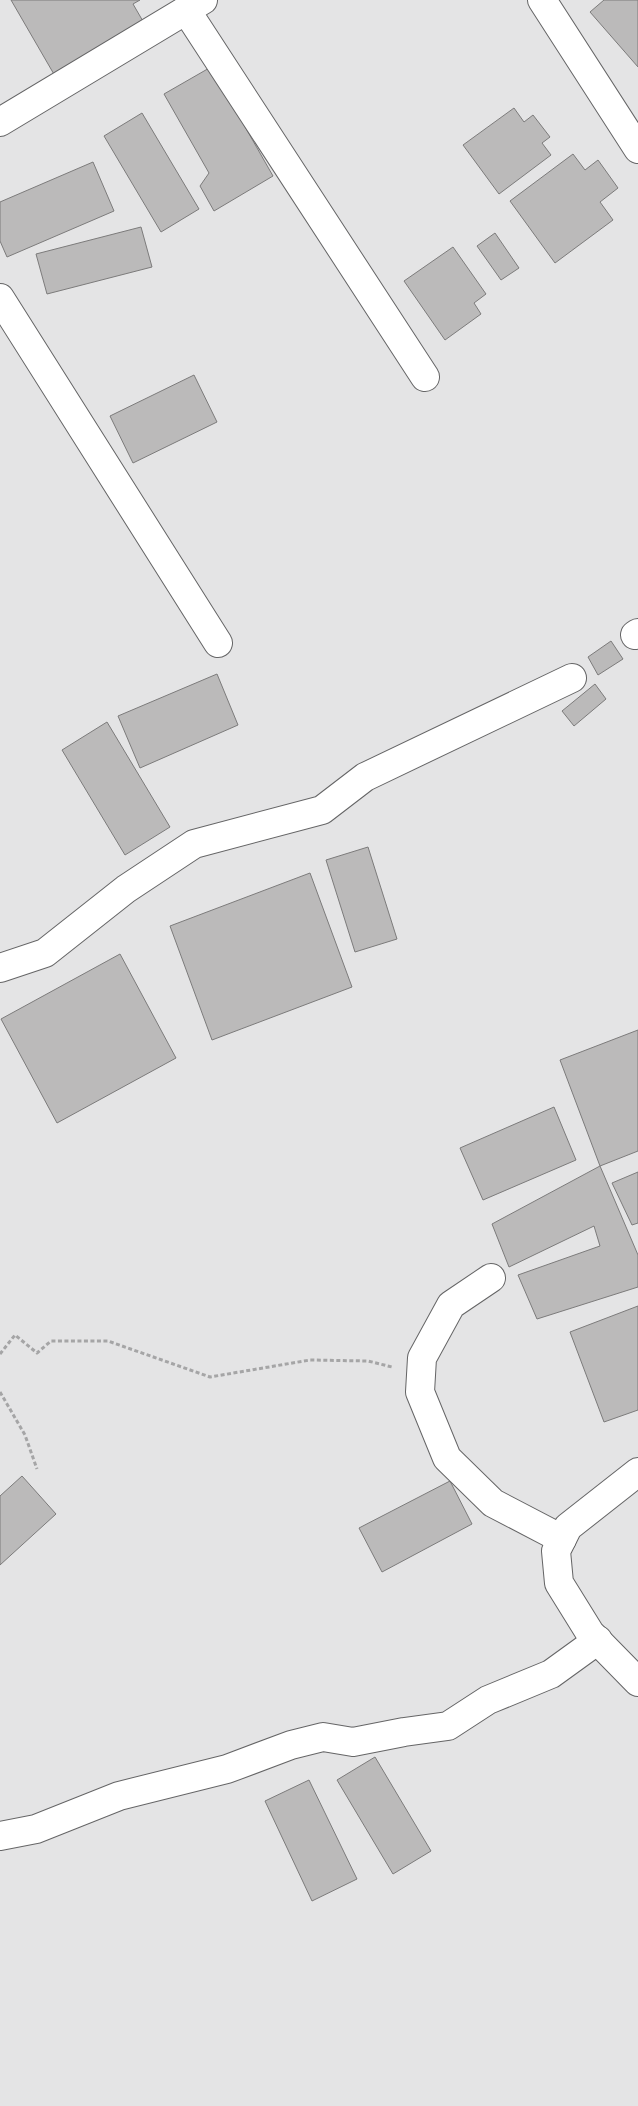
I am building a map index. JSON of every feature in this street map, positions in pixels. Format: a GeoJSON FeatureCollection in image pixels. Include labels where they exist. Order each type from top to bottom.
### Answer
{"type":"FeatureCollection","features":[{"type":"Feature","properties":{"kind":"street"},"geometry":{"type":"LineString","coordinates":[[542,0],[638,149]]}},
{"type":"Feature","properties":{"kind":"street"},"geometry":{"type":"LineString","coordinates":[[0,122],[194,5],[425,377]]}},
{"type":"Feature","properties":{"kind":"street"},"geometry":{"type":"LineString","coordinates":[[0,298],[218,643]]}},
{"type":"Feature","properties":{"kind":"street"},"geometry":{"type":"LineString","coordinates":[[0,968],[44,953],[126,890],[194,844],[322,810],[365,777],[572,678]]}},
{"type":"Feature","properties":{"kind":"street"},"geometry":{"type":"LineString","coordinates":[[491,1278],[451,1305],[422,1358],[420,1392],[447,1458],[493,1502],[562,1539]]}},
{"type":"Feature","properties":{"kind":"street"},"geometry":{"type":"LineString","coordinates":[[638,1472],[568,1526],[556,1552],[559,1583],[590,1633],[638,1682]]}},
{"type":"Feature","properties":{"kind":"street"},"geometry":{"type":"LineString","coordinates":[[0,1836],[36,1829],[120,1796],[227,1769],[299,1743],[323,1737],[353,1742],[448,1726],[488,1700],[551,1674],[598,1640]]}},
{"type":"Feature","properties":{"kind":"path"},"geometry":{"type":"LineString","coordinates":[[0,1354],[15,1335],[37,1353],[51,1341],[108,1341],[210,1377],[310,1360],[368,1361],[421,1375]]}},
{"type":"Feature","properties":{"kind":"path"},"geometry":{"type":"LineString","coordinates":[[0,1392],[25,1436],[37,1469]]}},
{"type":"Feature","properties":{"kind":"building"},"geometry":{"type":"Polygon","coordinates":[[[11,0],[140,0],[133,4],[144,23],[55,76],[11,0]]]}},
{"type":"Feature","properties":{"kind":"building"},"geometry":{"type":"Polygon","coordinates":[[[604,0],[638,0],[638,67],[590,12],[604,0]]]}},
{"type":"Feature","properties":{"kind":"building"},"geometry":{"type":"Polygon","coordinates":[[[211,67],[273,176],[214,211],[200,186],[209,173],[164,94],[211,67]]]}},
{"type":"Feature","properties":{"kind":"building"},"geometry":{"type":"Polygon","coordinates":[[[514,108],[524,122],[533,115],[550,137],[542,143],[551,155],[499,194],[463,145],[514,108]]]}},
{"type":"Feature","properties":{"kind":"building"},"geometry":{"type":"Polygon","coordinates":[[[142,113],[199,209],[161,232],[104,136],[142,113]]]}},
{"type":"Feature","properties":{"kind":"building"},"geometry":{"type":"Polygon","coordinates":[[[573,154],[585,170],[598,160],[618,188],[600,202],[613,220],[555,263],[510,201],[573,154]]]}},
{"type":"Feature","properties":{"kind":"building"},"geometry":{"type":"Polygon","coordinates":[[[93,162],[114,211],[7,257],[0,241],[0,202],[93,162]]]}},
{"type":"Feature","properties":{"kind":"building"},"geometry":{"type":"Polygon","coordinates":[[[141,227],[152,267],[47,294],[36,254],[141,227]]]}},
{"type":"Feature","properties":{"kind":"building"},"geometry":{"type":"Polygon","coordinates":[[[495,233],[519,268],[501,280],[477,246],[495,233]]]}},
{"type":"Feature","properties":{"kind":"building"},"geometry":{"type":"Polygon","coordinates":[[[453,247],[486,294],[474,303],[481,314],[445,340],[404,281],[453,247]]]}},
{"type":"Feature","properties":{"kind":"building"},"geometry":{"type":"Polygon","coordinates":[[[194,375],[217,422],[133,463],[110,416],[194,375]]]}},
{"type":"Feature","properties":{"kind":"building"},"geometry":{"type":"Polygon","coordinates":[[[611,641],[623,659],[598,675],[588,657],[611,641]]]}},
{"type":"Feature","properties":{"kind":"building"},"geometry":{"type":"Polygon","coordinates":[[[217,674],[238,725],[140,768],[118,716],[217,674]]]}},
{"type":"Feature","properties":{"kind":"building"},"geometry":{"type":"Polygon","coordinates":[[[595,684],[606,699],[574,726],[562,711],[595,684]]]}},
{"type":"Feature","properties":{"kind":"building"},"geometry":{"type":"Polygon","coordinates":[[[107,722],[170,827],[125,855],[62,750],[107,722]]]}},
{"type":"Feature","properties":{"kind":"building"},"geometry":{"type":"Polygon","coordinates":[[[368,847],[397,939],[355,952],[326,860],[368,847]]]}},
{"type":"Feature","properties":{"kind":"building"},"geometry":{"type":"Polygon","coordinates":[[[310,873],[352,987],[212,1040],[170,926],[310,873]]]}},
{"type":"Feature","properties":{"kind":"building"},"geometry":{"type":"Polygon","coordinates":[[[120,954],[176,1058],[57,1123],[1,1019],[120,954]]]}},
{"type":"Feature","properties":{"kind":"building"},"geometry":{"type":"Polygon","coordinates":[[[638,1030],[638,1151],[600,1166],[560,1060],[638,1030]]]}},
{"type":"Feature","properties":{"kind":"building"},"geometry":{"type":"Polygon","coordinates":[[[554,1107],[576,1160],[483,1200],[460,1148],[554,1107]]]}},
{"type":"Feature","properties":{"kind":"building"},"geometry":{"type":"Polygon","coordinates":[[[600,1166],[638,1255],[638,1287],[537,1319],[518,1275],[600,1246],[594,1226],[509,1267],[492,1224],[600,1166]]]}},
{"type":"Feature","properties":{"kind":"building"},"geometry":{"type":"Polygon","coordinates":[[[638,1172],[638,1223],[632,1225],[612,1183],[638,1172]]]}},
{"type":"Feature","properties":{"kind":"building"},"geometry":{"type":"Polygon","coordinates":[[[638,1306],[638,1410],[604,1422],[570,1332],[638,1306]]]}},
{"type":"Feature","properties":{"kind":"building"},"geometry":{"type":"Polygon","coordinates":[[[22,1476],[56,1514],[0,1565],[0,1496],[22,1476]]]}},
{"type":"Feature","properties":{"kind":"building"},"geometry":{"type":"Polygon","coordinates":[[[450,1481],[472,1524],[382,1572],[359,1528],[450,1481]]]}},
{"type":"Feature","properties":{"kind":"building"},"geometry":{"type":"Polygon","coordinates":[[[375,1757],[431,1851],[393,1874],[337,1780],[375,1757]]]}},
{"type":"Feature","properties":{"kind":"building"},"geometry":{"type":"Polygon","coordinates":[[[309,1780],[357,1879],[312,1901],[265,1801],[309,1780]]]}}]}
